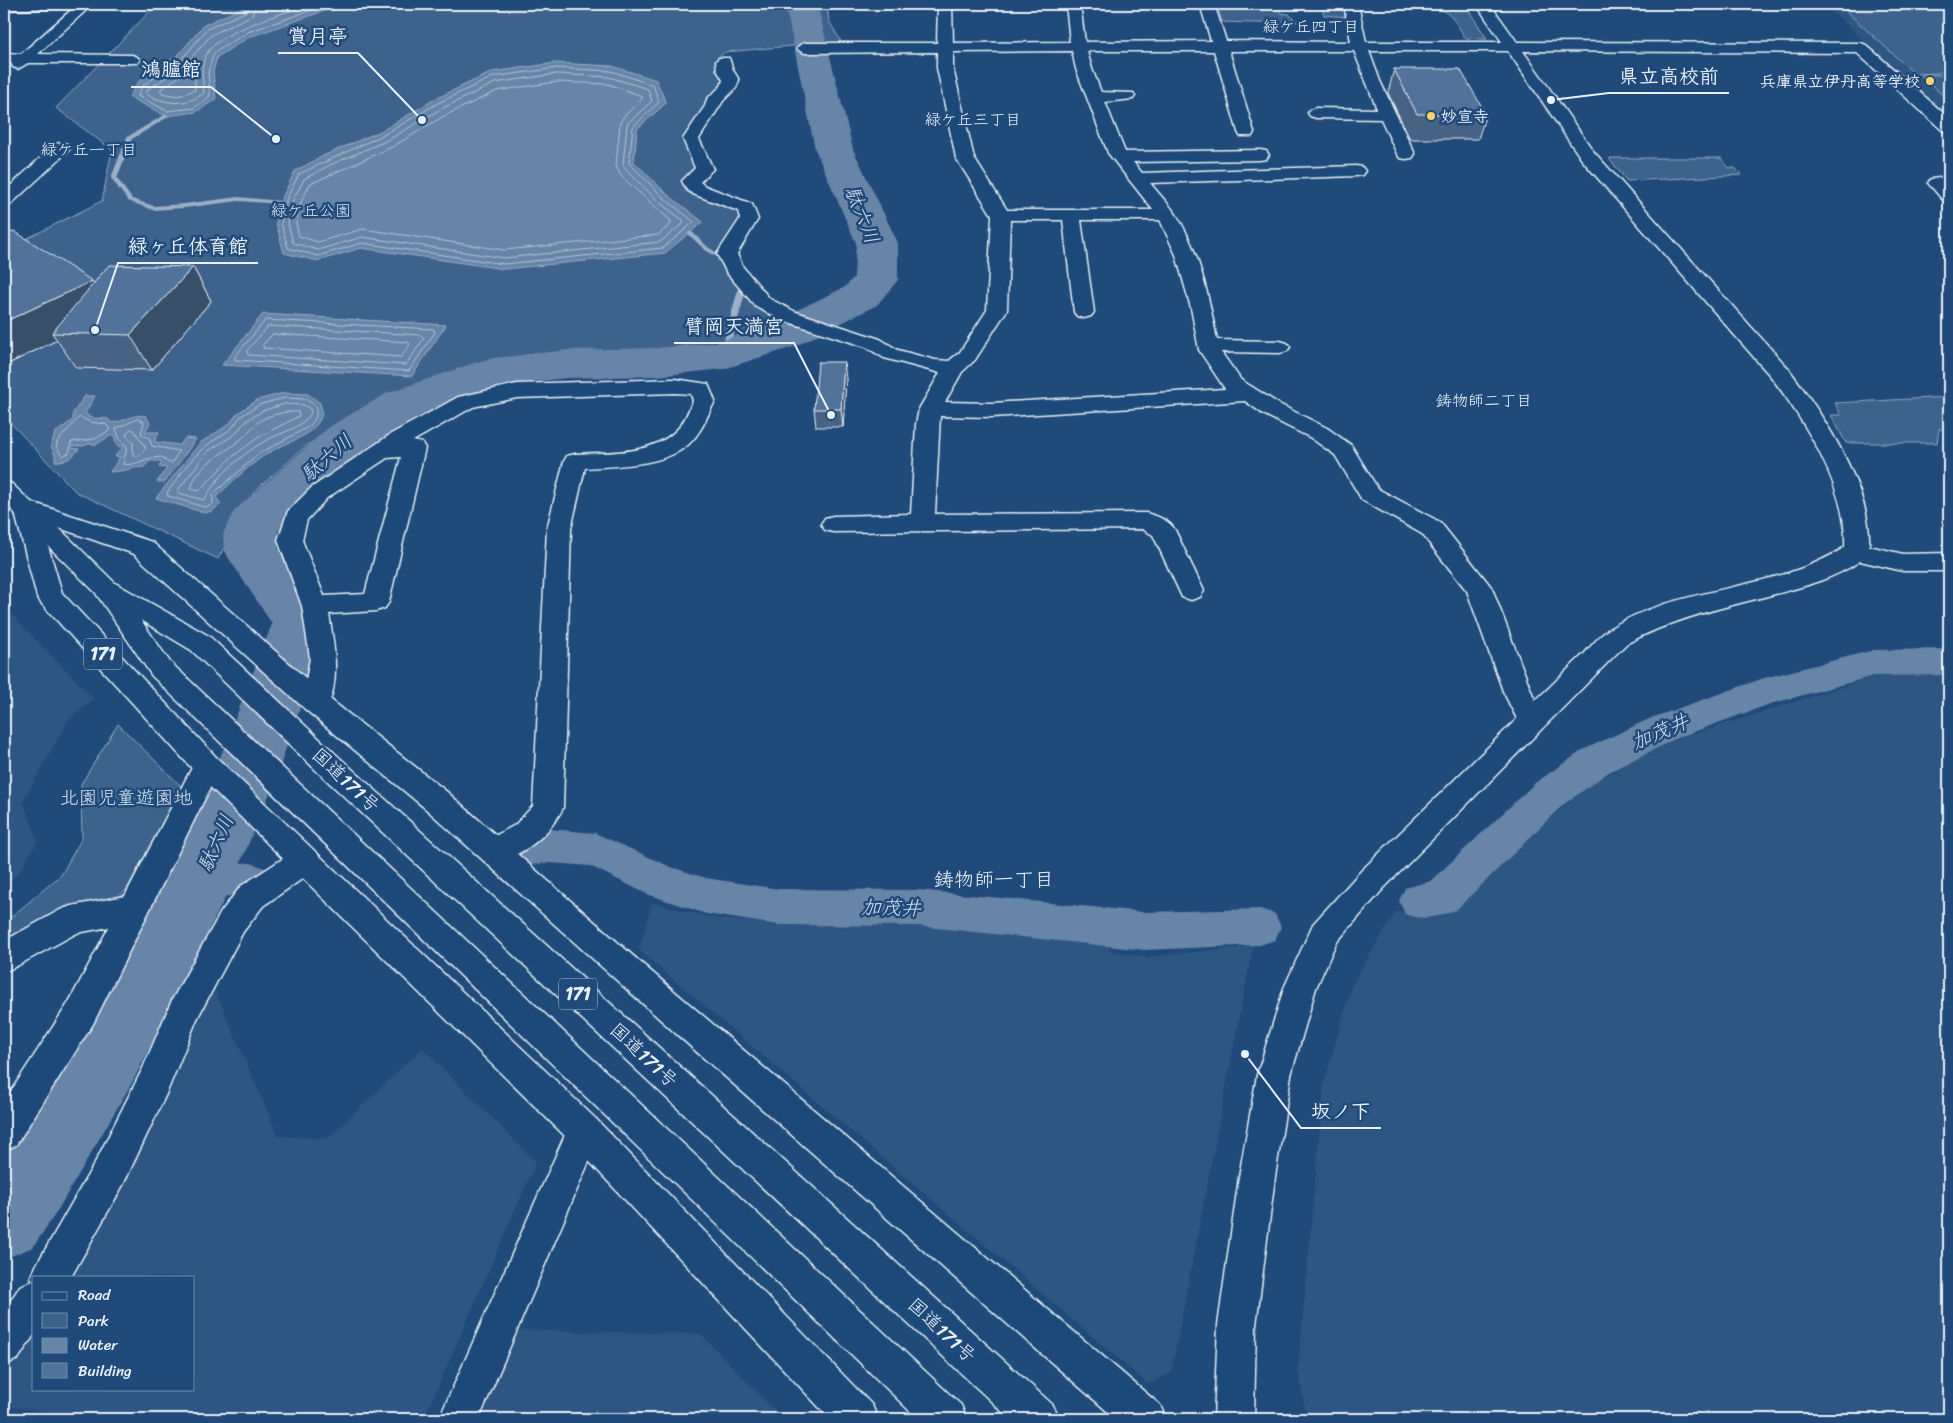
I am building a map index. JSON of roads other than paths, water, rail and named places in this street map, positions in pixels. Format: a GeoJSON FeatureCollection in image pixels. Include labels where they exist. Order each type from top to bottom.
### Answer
{"type":"FeatureCollection","features":[{"type":"Feature","properties":{"kind":"main road"},"geometry":{"type":"LineString","coordinates":[[4,6],[52,4]]}},
{"type":"Feature","properties":{"kind":"main road"},"geometry":{"type":"LineString","coordinates":[[4,77],[86,4]]}},
{"type":"Feature","properties":{"kind":"main road"},"geometry":{"type":"LineString","coordinates":[[923,522],[926,424],[930,409],[954,368],[968,356],[997,310],[1001,215],[965,158],[945,68],[945,4]]}},
{"type":"Feature","properties":{"kind":"main road"},"geometry":{"type":"LineString","coordinates":[[1073,4],[1084,69],[1120,157],[1167,215],[1186,255],[1209,346],[1233,385],[1271,409],[1319,433],[1343,450],[1370,494],[1431,528],[1479,588],[1517,691],[1532,721]]}},
{"type":"Feature","properties":{"kind":"main road"},"geometry":{"type":"LineString","coordinates":[[1207,4],[1246,132]]}},
{"type":"Feature","properties":{"kind":"main road"},"geometry":{"type":"LineString","coordinates":[[1351,4],[1359,46],[1406,154]]}},
{"type":"Feature","properties":{"kind":"main road"},"geometry":{"type":"LineString","coordinates":[[1483,4],[1510,46],[1551,100],[1588,156],[1780,373],[1803,404],[1822,434],[1852,502],[1858,530],[1857,551]]}},
{"type":"Feature","properties":{"kind":"main road"},"geometry":{"type":"LineString","coordinates":[[806,48],[1079,46],[1860,48],[1949,127]]}},
{"type":"Feature","properties":{"kind":"main road"},"geometry":{"type":"LineString","coordinates":[[4,58],[132,60]]}},
{"type":"Feature","properties":{"kind":"main road"},"geometry":{"type":"LineString","coordinates":[[724,61],[725,70],[731,80],[728,88],[715,99],[713,106],[692,139],[704,168],[692,181],[694,186],[700,190],[746,208],[749,219],[744,230],[732,242],[727,254],[734,269],[763,303],[797,318],[873,343],[891,354],[934,366],[954,368]]}},
{"type":"Feature","properties":{"kind":"main road"},"geometry":{"type":"LineString","coordinates":[[1095,97],[1127,96]]}},
{"type":"Feature","properties":{"kind":"main road"},"geometry":{"type":"LineString","coordinates":[[1316,113],[1388,114]]}},
{"type":"Feature","properties":{"kind":"main road"},"geometry":{"type":"LineString","coordinates":[[4,201],[61,148]]}},
{"type":"Feature","properties":{"kind":"main road"},"geometry":{"type":"LineString","coordinates":[[1120,157],[1260,155]]}},
{"type":"Feature","properties":{"kind":"main road"},"geometry":{"type":"LineString","coordinates":[[1137,178],[1356,171]]}},
{"type":"Feature","properties":{"kind":"main road"},"geometry":{"type":"LineString","coordinates":[[1949,182],[1937,184],[1949,196]]}},
{"type":"Feature","properties":{"kind":"main road"},"geometry":{"type":"LineString","coordinates":[[1001,215],[1167,215]]}},
{"type":"Feature","properties":{"kind":"main road"},"geometry":{"type":"LineString","coordinates":[[1071,215],[1084,312]]}},
{"type":"Feature","properties":{"kind":"main road"},"geometry":{"type":"LineString","coordinates":[[1209,346],[1280,347]]}},
{"type":"Feature","properties":{"kind":"main road"},"geometry":{"type":"LineString","coordinates":[[310,697],[323,658],[315,606],[290,540],[296,517],[319,493],[399,438],[466,402],[517,391],[675,386],[700,390],[704,401],[690,430],[675,443],[641,457],[575,462],[559,529],[548,808],[529,833],[495,851]]}},
{"type":"Feature","properties":{"kind":"main road"},"geometry":{"type":"LineString","coordinates":[[930,409],[992,410],[1249,394]]}},
{"type":"Feature","properties":{"kind":"main road"},"geometry":{"type":"LineString","coordinates":[[315,606],[376,602],[414,448],[381,451]]}},
{"type":"Feature","properties":{"kind":"main road","name":"国道171号"},"geometry":{"type":"LineString","coordinates":[[4,489],[104,586],[161,668],[947,1419]]}},
{"type":"Feature","properties":{"kind":"main road","name":"171"},"geometry":{"type":"LineString","coordinates":[[25,508],[143,548],[310,697],[346,725],[495,851],[628,970],[1146,1419]]}},
{"type":"Feature","properties":{"kind":"main road","name":"171"},"geometry":{"type":"LineString","coordinates":[[25,508],[50,597],[213,772],[584,1131],[858,1419]]}},
{"type":"Feature","properties":{"kind":"main road"},"geometry":{"type":"LineString","coordinates":[[833,524],[1146,521],[1163,530],[1174,550],[1191,591]]}},
{"type":"Feature","properties":{"kind":"main road"},"geometry":{"type":"LineString","coordinates":[[1234,1419],[1238,1325],[1257,1176],[1274,1075],[1300,988],[1324,934],[1372,880],[1617,637],[1641,624],[1685,608],[1810,576],[1834,566],[1857,551],[1897,563],[1949,562]]}},
{"type":"Feature","properties":{"kind":"main road","name":"国道171号"},"geometry":{"type":"LineString","coordinates":[[104,586],[200,644],[1039,1419]]}},
{"type":"Feature","properties":{"kind":"main road"},"geometry":{"type":"LineString","coordinates":[[4,1133],[81,1012],[134,908],[213,772]]}},
{"type":"Feature","properties":{"kind":"main road"},"geometry":{"type":"LineString","coordinates":[[51,1276],[110,1172],[155,1080],[184,1011],[232,922],[252,896],[298,855]]}},
{"type":"Feature","properties":{"kind":"main road"},"geometry":{"type":"LineString","coordinates":[[4,957],[71,920],[134,908]]}},
{"type":"Feature","properties":{"kind":"main road"},"geometry":{"type":"LineString","coordinates":[[459,1419],[584,1131]]}},
{"type":"Feature","properties":{"kind":"main road"},"geometry":{"type":"LineString","coordinates":[[4,1345],[32,1303]]}},
{"type":"Feature","properties":{"kind":"water"},"geometry":{"type":"Polygon","coordinates":[[[250,4],[340,4],[249,37],[217,57],[213,72],[216,99],[196,112],[166,116],[129,97],[138,82],[178,55],[204,25],[250,4]]]}},
{"type":"Feature","properties":{"kind":"water"},"geometry":{"type":"Polygon","coordinates":[[[556,63],[612,66],[656,80],[666,103],[637,129],[634,162],[668,195],[703,222],[665,253],[504,269],[361,248],[318,261],[284,253],[276,223],[283,196],[295,171],[325,155],[383,130],[435,99],[492,72],[556,63]]]}},
{"type":"Feature","properties":{"kind":"water"},"geometry":{"type":"Polygon","coordinates":[[[263,314],[446,325],[412,376],[222,365],[263,314]]]}},
{"type":"Feature","properties":{"kind":"water"},"geometry":{"type":"Polygon","coordinates":[[[284,393],[308,394],[320,403],[322,411],[319,421],[301,437],[270,452],[249,467],[216,497],[221,504],[212,511],[205,513],[156,498],[200,443],[228,425],[238,413],[257,400],[284,393]]]}},
{"type":"Feature","properties":{"kind":"water"},"geometry":{"type":"Polygon","coordinates":[[[85,396],[95,396],[85,413],[91,418],[108,419],[112,423],[141,415],[146,416],[150,423],[145,432],[159,432],[154,442],[180,445],[185,438],[196,439],[165,482],[157,482],[167,468],[159,467],[162,461],[150,461],[144,467],[110,472],[120,457],[115,456],[123,447],[117,446],[114,436],[110,436],[95,445],[91,443],[83,446],[72,446],[71,448],[79,449],[74,455],[66,460],[55,461],[55,455],[51,446],[55,433],[73,420],[73,413],[85,396]]]}},
{"type":"Feature","properties":{"kind":"waterway","name":"駄六川"},"geometry":{"type":"LineString","coordinates":[[4,1218],[106,1055],[195,890],[241,786],[301,622],[251,551],[250,534],[253,524],[289,489],[347,438],[404,404],[494,372],[568,364],[657,362],[724,355],[780,336],[861,296],[876,280],[877,243],[834,149],[801,4]]}},
{"type":"Feature","properties":{"kind":"waterway"},"geometry":{"type":"LineString","coordinates":[[166,116],[129,138],[114,178],[130,200],[153,208],[238,199],[281,203]]}},
{"type":"Feature","properties":{"kind":"waterway"},"geometry":{"type":"LineString","coordinates":[[690,233],[707,249],[727,260]]}},
{"type":"Feature","properties":{"kind":"waterway"},"geometry":{"type":"LineString","coordinates":[[724,355],[743,286],[741,277]]}},
{"type":"Feature","properties":{"kind":"waterway","name":"加茂井"},"geometry":{"type":"LineString","coordinates":[[1419,901],[1442,897],[1549,794],[1596,761],[1664,728],[1764,692],[1874,663],[1949,662]]}},
{"type":"Feature","properties":{"kind":"waterway","name":"加茂井"},"geometry":{"type":"LineString","coordinates":[[530,848],[550,846],[595,850],[661,882],[706,896],[779,907],[918,908],[1144,931],[1260,927]]}},
{"type":"Feature","properties":{"kind":"waterway","name":"加茂井"},"geometry":{"type":"LineString","coordinates":[[164,891],[195,890],[226,879],[251,880]]}},
{"type":"Feature","properties":{"kind":"place","name":"兵庫県立伊丹高等学校"},"geometry":{"type":"Point","coordinates":[1930,81]}},
{"type":"Feature","properties":{"kind":"place","name":"県立高校前"},"geometry":{"type":"Point","coordinates":[1551,100]}},
{"type":"Feature","properties":{"kind":"place","name":"妙宣寺"},"geometry":{"type":"Point","coordinates":[1431,116]}},
{"type":"Feature","properties":{"kind":"place","name":"賞月亭"},"geometry":{"type":"Point","coordinates":[422,120]}},
{"type":"Feature","properties":{"kind":"place","name":"鴻臚館"},"geometry":{"type":"Point","coordinates":[276,139]}},
{"type":"Feature","properties":{"kind":"place","name":"緑ヶ丘体育館"},"geometry":{"type":"Point","coordinates":[95,330]}},
{"type":"Feature","properties":{"kind":"place","name":"臂岡天満宮"},"geometry":{"type":"Point","coordinates":[831,415]}},
{"type":"Feature","properties":{"kind":"place","name":"坂ノ下"},"geometry":{"type":"Point","coordinates":[1245,1054]}},
{"type":"Feature","properties":{"kind":"district","name":"緑ケ丘四丁目"},"geometry":{"type":"Point","coordinates":[1311,26]}},
{"type":"Feature","properties":{"kind":"district","name":"緑ケ丘三丁目"},"geometry":{"type":"Point","coordinates":[973,119]}},
{"type":"Feature","properties":{"kind":"district","name":"緑ケ丘一丁目"},"geometry":{"type":"Point","coordinates":[89,149]}},
{"type":"Feature","properties":{"kind":"district","name":"鋳物師二丁目"},"geometry":{"type":"Point","coordinates":[1484,400]}},
{"type":"Feature","properties":{"kind":"district","name":"鋳物師一丁目"},"geometry":{"type":"Point","coordinates":[994,879]}},
{"type":"Feature","properties":{"kind":"park label","name":"緑ケ丘公園"},"geometry":{"type":"Point","coordinates":[311,210]}},
{"type":"Feature","properties":{"kind":"park label","name":"北園児童遊園地"},"geometry":{"type":"Point","coordinates":[126,797]}}]}
